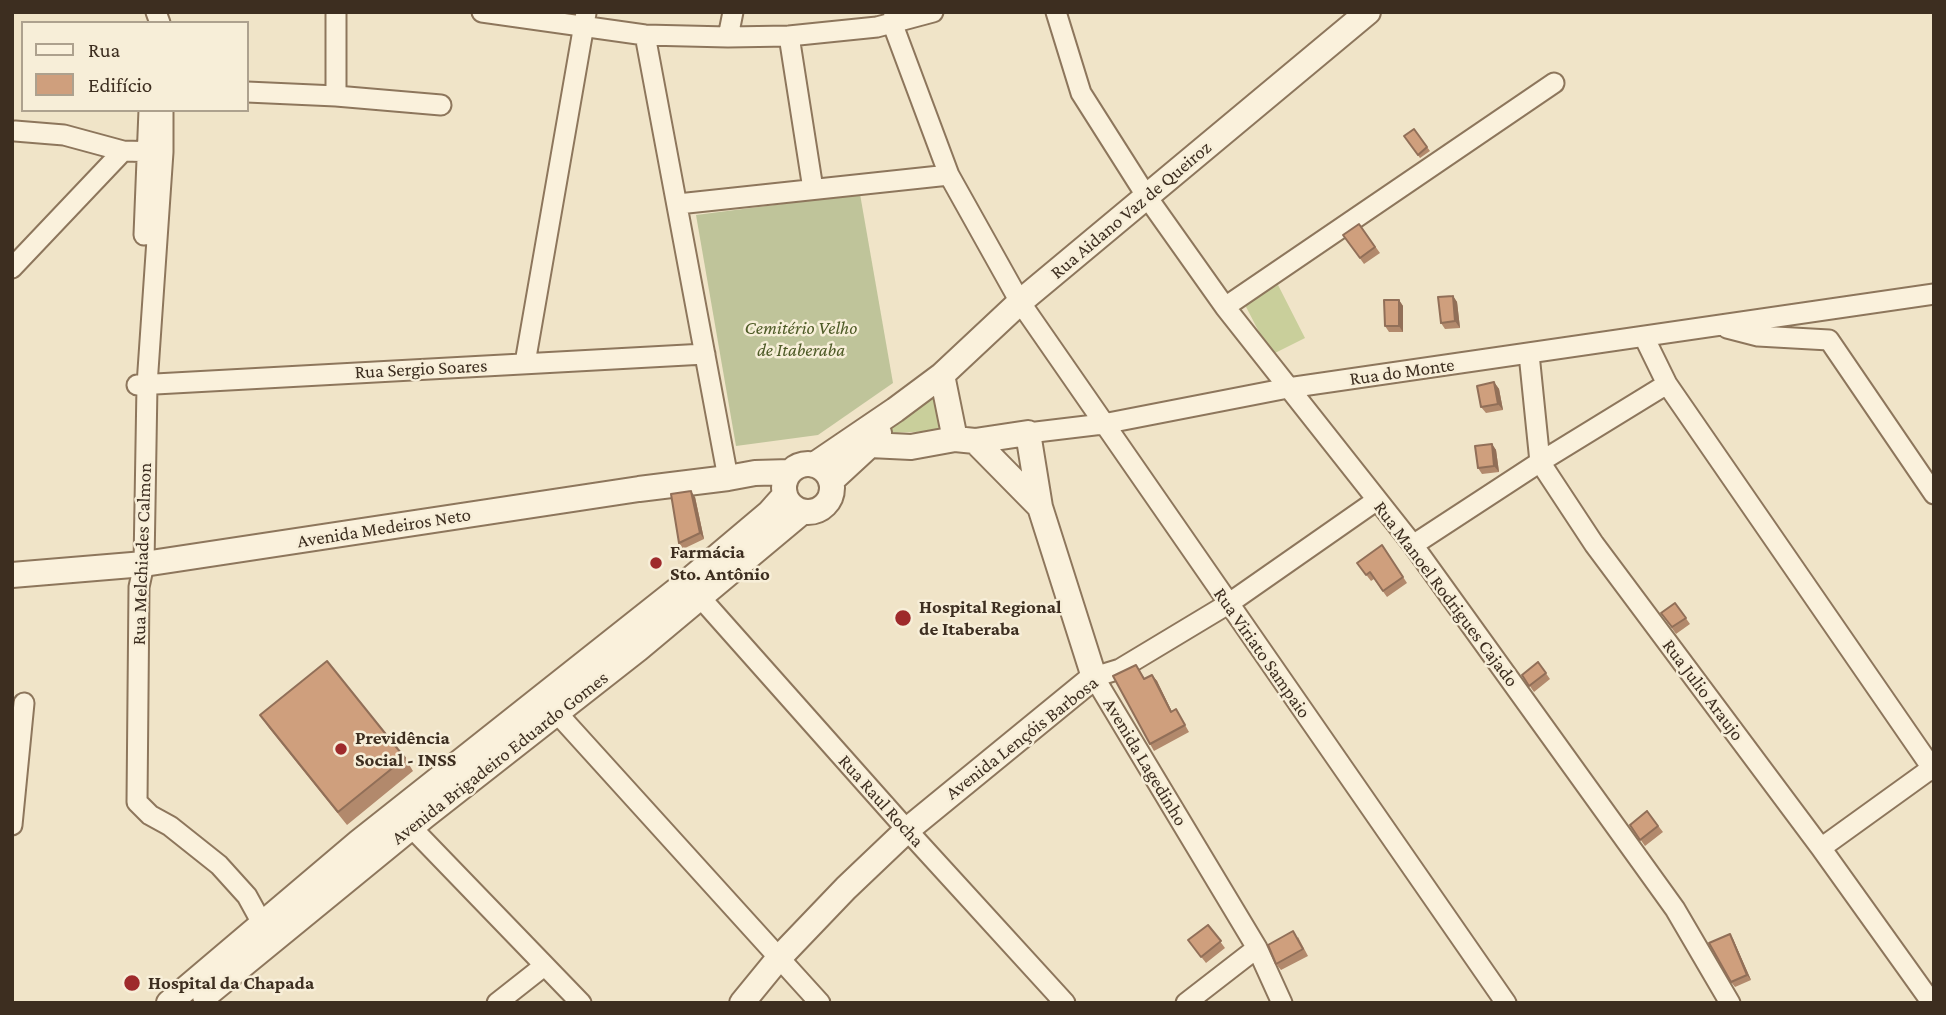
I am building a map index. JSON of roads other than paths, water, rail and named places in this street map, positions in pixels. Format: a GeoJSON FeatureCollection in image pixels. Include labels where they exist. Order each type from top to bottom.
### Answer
{"type":"FeatureCollection","features":[{"type":"Feature","properties":{"kind":"street"},"geometry":{"type":"LineString","coordinates":[[336,12],[336,96]]}},
{"type":"Feature","properties":{"kind":"street"},"geometry":{"type":"LineString","coordinates":[[482,12],[585,19],[645,36],[728,37],[789,36],[933,12]]}},
{"type":"Feature","properties":{"kind":"street"},"geometry":{"type":"LineString","coordinates":[[728,37],[733,12]]}},
{"type":"Feature","properties":{"kind":"street","name":"Rua Manoel Rodrigues Cajado"},"geometry":{"type":"LineString","coordinates":[[1056,12],[1082,93],[1147,197],[1225,307],[1413,545],[1675,909],[1730,1003]]}},
{"type":"Feature","properties":{"kind":"street","name":"Rua Aidano Vaz de Queiroz"},"geometry":{"type":"LineString","coordinates":[[801,485],[942,375],[1020,302],[1368,12]]}},
{"type":"Feature","properties":{"kind":"street","name":"Rua Viriato Sampaio"},"geometry":{"type":"LineString","coordinates":[[893,18],[949,175],[1020,302],[1506,1003]]}},
{"type":"Feature","properties":{"kind":"street"},"geometry":{"type":"LineString","coordinates":[[525,363],[585,19]]}},
{"type":"Feature","properties":{"kind":"street"},"geometry":{"type":"LineString","coordinates":[[645,36],[727,478]]}},
{"type":"Feature","properties":{"kind":"street"},"geometry":{"type":"LineString","coordinates":[[789,36],[813,189]]}},
{"type":"Feature","properties":{"kind":"street"},"geometry":{"type":"LineString","coordinates":[[1225,307],[1554,83]]}},
{"type":"Feature","properties":{"kind":"street"},"geometry":{"type":"LineString","coordinates":[[248,92],[441,105]]}},
{"type":"Feature","properties":{"kind":"street","name":"Rua Melchiades Calmon"},"geometry":{"type":"LineString","coordinates":[[149,112],[155,152]]}},
{"type":"Feature","properties":{"kind":"street","name":"Rua Melchiades Calmon"},"geometry":{"type":"LineString","coordinates":[[163,112],[155,152],[142,385],[137,802],[150,815],[170,826],[219,865],[247,896],[267,932]]}},
{"type":"Feature","properties":{"kind":"street"},"geometry":{"type":"LineString","coordinates":[[13,130],[64,135],[122,151],[155,152]]}},
{"type":"Feature","properties":{"kind":"street"},"geometry":{"type":"LineString","coordinates":[[12,268],[122,151]]}},
{"type":"Feature","properties":{"kind":"street"},"geometry":{"type":"LineString","coordinates":[[678,204],[949,175]]}},
{"type":"Feature","properties":{"kind":"street","name":"Rua do Monte"},"geometry":{"type":"LineString","coordinates":[[870,445],[911,447],[1103,424],[1288,388],[1934,294]]}},
{"type":"Feature","properties":{"kind":"street"},"geometry":{"type":"LineString","coordinates":[[1719,325],[1758,335],[1829,341],[1934,494]]}},
{"type":"Feature","properties":{"kind":"street"},"geometry":{"type":"LineString","coordinates":[[1644,337],[1667,384],[1933,770],[1821,848]]}},
{"type":"Feature","properties":{"kind":"street","name":"Rua Sergio Soares"},"geometry":{"type":"LineString","coordinates":[[142,385],[705,354]]}},
{"type":"Feature","properties":{"kind":"street","name":"Rua Julio Araujo"},"geometry":{"type":"LineString","coordinates":[[1529,354],[1540,461],[1594,544],[1821,848],[1932,1003]]}},
{"type":"Feature","properties":{"kind":"street"},"geometry":{"type":"LineString","coordinates":[[942,375],[965,440]]}},
{"type":"Feature","properties":{"kind":"street"},"geometry":{"type":"LineString","coordinates":[[1413,545],[1540,461],[1667,384]]}},
{"type":"Feature","properties":{"kind":"street","name":"Rua Aidano Vaz de Queiroz"},"geometry":{"type":"LineString","coordinates":[[801,485],[870,445],[895,410]]}},
{"type":"Feature","properties":{"kind":"street","name":"Avenida Lagedinho"},"geometry":{"type":"LineString","coordinates":[[1028,433],[1040,507],[1094,677],[1257,948],[1282,1003]]}},
{"type":"Feature","properties":{"kind":"street","name":"Avenida Lagedinho"},"geometry":{"type":"LineString","coordinates":[[965,440],[1040,507]]}},
{"type":"Feature","properties":{"kind":"street","name":"Avenida Medeiros Neto"},"geometry":{"type":"LineString","coordinates":[[12,575],[139,572],[639,489],[755,473],[801,485]]}},
{"type":"Feature","properties":{"kind":"street","name":"Avenida Brigadeiro Eduardo Gomes"},"geometry":{"type":"LineString","coordinates":[[169,1003],[218,974],[743,549],[769,513],[801,485]]}},
{"type":"Feature","properties":{"kind":"street","name":"Avenida Lençóis Barbosa"},"geometry":{"type":"LineString","coordinates":[[742,1003],[778,959],[906,830],[1094,677],[1120,669],[1228,604],[1377,500]]}},
{"type":"Feature","properties":{"kind":"street","name":"Rua Raul Rocha"},"geometry":{"type":"LineString","coordinates":[[693,589],[906,830],[1065,1003]]}},
{"type":"Feature","properties":{"kind":"street","name":"Avenida Brigadeiro Eduardo Gomes"},"geometry":{"type":"LineString","coordinates":[[416,815],[557,713],[631,640]]}},
{"type":"Feature","properties":{"kind":"street"},"geometry":{"type":"LineString","coordinates":[[12,825],[24,703]]}},
{"type":"Feature","properties":{"kind":"street"},"geometry":{"type":"LineString","coordinates":[[557,713],[820,1003]]}},
{"type":"Feature","properties":{"kind":"street"},"geometry":{"type":"LineString","coordinates":[[416,815],[544,966],[581,1003]]}},
{"type":"Feature","properties":{"kind":"street"},"geometry":{"type":"LineString","coordinates":[[1186,1003],[1257,948]]}},
{"type":"Feature","properties":{"kind":"street"},"geometry":{"type":"LineString","coordinates":[[497,1003],[544,966]]}},
{"type":"Feature","properties":{"kind":"street","name":"Avenida Brigadeiro Eduardo Gomes"},"geometry":{"type":"LineString","coordinates":[[196,1003],[218,974]]}},
{"type":"Feature","properties":{"kind":"place","name":"Farmácia Sto. Antônio"},"geometry":{"type":"Point","coordinates":[656,563]}},
{"type":"Feature","properties":{"kind":"place","name":"Hospital Regional de Itaberaba"},"geometry":{"type":"Point","coordinates":[903,618]}},
{"type":"Feature","properties":{"kind":"place","name":"Previdência Social - INSS"},"geometry":{"type":"Point","coordinates":[341,749]}},
{"type":"Feature","properties":{"kind":"place","name":"Hospital da Chapada"},"geometry":{"type":"Point","coordinates":[132,983]}},
{"type":"Feature","properties":{"kind":"park label","name":"Cemitério Velho de Itaberaba"},"geometry":{"type":"Point","coordinates":[801,339]}}]}
